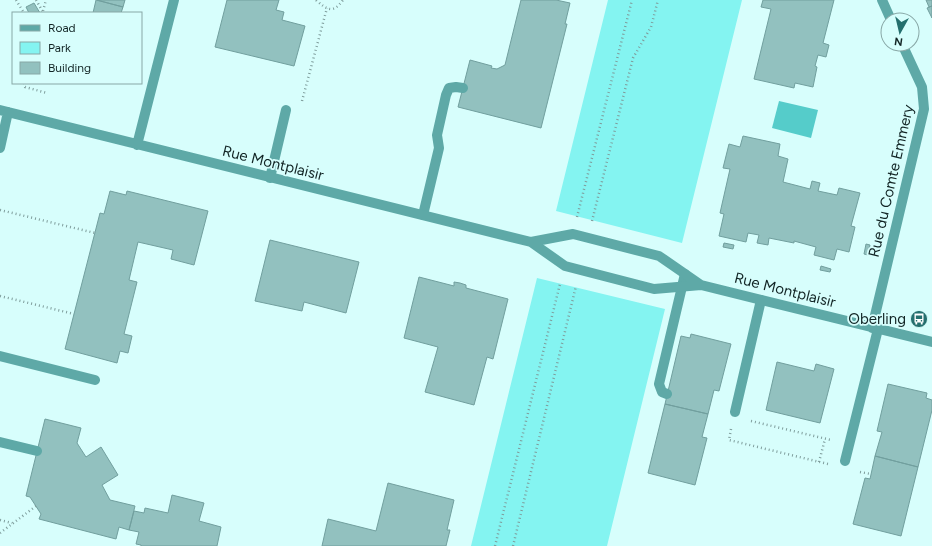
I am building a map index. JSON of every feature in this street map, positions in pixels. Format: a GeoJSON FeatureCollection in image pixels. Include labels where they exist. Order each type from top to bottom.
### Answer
{"type":"FeatureCollection","features":[{"type":"Feature","properties":{"kind":"street"},"geometry":{"type":"LineString","coordinates":[[137,145],[174,0]]}},
{"type":"Feature","properties":{"kind":"street"},"geometry":{"type":"LineString","coordinates":[[882,0],[887,12]]}},
{"type":"Feature","properties":{"kind":"street","name":"Rue du Comte Emmery"},"geometry":{"type":"LineString","coordinates":[[845,462],[924,109],[922,87],[906,52]]}},
{"type":"Feature","properties":{"kind":"street"},"geometry":{"type":"LineString","coordinates":[[423,215],[439,148],[436,134],[446,95],[450,88],[463,88]]}},
{"type":"Feature","properties":{"kind":"street"},"geometry":{"type":"LineString","coordinates":[[270,178],[286,110]]}},
{"type":"Feature","properties":{"kind":"street"},"geometry":{"type":"LineString","coordinates":[[0,148],[4,111]]}},
{"type":"Feature","properties":{"kind":"street","name":"Rue Montplaisir"},"geometry":{"type":"LineString","coordinates":[[4,111],[531,242],[565,266],[654,289],[701,284]]}},
{"type":"Feature","properties":{"kind":"street","name":"Rue Montplaisir"},"geometry":{"type":"LineString","coordinates":[[531,242],[573,234],[659,256],[701,284],[932,342]]}},
{"type":"Feature","properties":{"kind":"street"},"geometry":{"type":"LineString","coordinates":[[667,394],[662,392],[659,384],[685,274]]}},
{"type":"Feature","properties":{"kind":"street"},"geometry":{"type":"LineString","coordinates":[[735,414],[761,300]]}},
{"type":"Feature","properties":{"kind":"street"},"geometry":{"type":"LineString","coordinates":[[0,356],[95,380]]}},
{"type":"Feature","properties":{"kind":"street"},"geometry":{"type":"LineString","coordinates":[[0,442],[37,451]]}},
{"type":"Feature","properties":{"kind":"path"},"geometry":{"type":"LineString","coordinates":[[16,0],[23,12]]}},
{"type":"Feature","properties":{"kind":"path"},"geometry":{"type":"LineString","coordinates":[[36,0],[43,12]]}},
{"type":"Feature","properties":{"kind":"path"},"geometry":{"type":"LineString","coordinates":[[43,12],[46,0]]}},
{"type":"Feature","properties":{"kind":"path"},"geometry":{"type":"LineString","coordinates":[[316,0],[326,8],[335,9],[343,0]]}},
{"type":"Feature","properties":{"kind":"path"},"geometry":{"type":"LineString","coordinates":[[300,106],[326,8]]}},
{"type":"Feature","properties":{"kind":"path"},"geometry":{"type":"LineString","coordinates":[[24,84],[25,87],[47,93]]}},
{"type":"Feature","properties":{"kind":"path"},"geometry":{"type":"LineString","coordinates":[[0,210],[95,233]]}},
{"type":"Feature","properties":{"kind":"path"},"geometry":{"type":"LineString","coordinates":[[0,296],[74,314]]}},
{"type":"Feature","properties":{"kind":"path"},"geometry":{"type":"LineString","coordinates":[[830,440],[735,414],[729,440],[834,466]]}},
{"type":"Feature","properties":{"kind":"path"},"geometry":{"type":"LineString","coordinates":[[819,462],[825,439]]}},
{"type":"Feature","properties":{"kind":"path"},"geometry":{"type":"LineString","coordinates":[[856,471],[871,474]]}},
{"type":"Feature","properties":{"kind":"path"},"geometry":{"type":"LineString","coordinates":[[0,533],[36,506]]}},
{"type":"Feature","properties":{"kind":"path"},"geometry":{"type":"LineString","coordinates":[[0,520],[13,523]]}},
{"type":"Feature","properties":{"kind":"green space"},"geometry":{"type":"Polygon","coordinates":[[[608,0],[742,0],[682,243],[556,211],[608,0]]]}},
{"type":"Feature","properties":{"kind":"green space"},"geometry":{"type":"Polygon","coordinates":[[[537,278],[665,309],[607,546],[471,546],[537,278]]]}},
{"type":"Feature","properties":{"kind":"shaded area"},"geometry":{"type":"Polygon","coordinates":[[[779,101],[818,110],[811,138],[772,128],[779,101]]]}},
{"type":"Feature","properties":{"kind":"building"},"geometry":{"type":"Polygon","coordinates":[[[96,0],[123,7],[121,12],[93,12],[96,0]]]}},
{"type":"Feature","properties":{"kind":"building"},"geometry":{"type":"Polygon","coordinates":[[[97,0],[125,0],[123,7],[97,0]]]}},
{"type":"Feature","properties":{"kind":"building"},"geometry":{"type":"Polygon","coordinates":[[[227,0],[279,0],[276,10],[284,12],[282,20],[305,26],[294,66],[215,47],[227,0]]]}},
{"type":"Feature","properties":{"kind":"building"},"geometry":{"type":"Polygon","coordinates":[[[521,0],[556,0],[570,3],[565,24],[567,24],[541,128],[458,107],[470,60],[492,66],[491,68],[497,69],[505,65],[521,0]]]}},
{"type":"Feature","properties":{"kind":"building"},"geometry":{"type":"Polygon","coordinates":[[[763,0],[834,0],[823,43],[829,45],[826,57],[818,55],[815,66],[817,67],[813,87],[795,83],[794,88],[754,79],[771,9],[761,7],[763,0]]]}},
{"type":"Feature","properties":{"kind":"building"},"geometry":{"type":"Polygon","coordinates":[[[926,0],[932,0],[932,6],[929,7],[926,0]]]}},
{"type":"Feature","properties":{"kind":"building"},"geometry":{"type":"Polygon","coordinates":[[[34,3],[39,12],[28,12],[26,7],[34,3]]]}},
{"type":"Feature","properties":{"kind":"building"},"geometry":{"type":"Polygon","coordinates":[[[932,6],[932,18],[927,8],[932,6]]]}},
{"type":"Feature","properties":{"kind":"building"},"geometry":{"type":"Polygon","coordinates":[[[743,136],[780,144],[778,156],[788,159],[783,182],[810,189],[812,181],[820,183],[818,191],[837,195],[839,188],[860,193],[851,226],[855,227],[849,252],[837,249],[834,260],[814,255],[816,247],[794,241],[794,243],[769,238],[768,245],[757,243],[759,235],[748,233],[746,242],[719,236],[724,214],[720,213],[730,169],[723,168],[729,144],[740,147],[743,136]]]}},
{"type":"Feature","properties":{"kind":"building"},"geometry":{"type":"Polygon","coordinates":[[[110,191],[126,195],[127,191],[208,211],[194,265],[171,259],[173,250],[138,242],[129,280],[137,282],[124,334],[132,336],[128,353],[120,351],[117,363],[65,349],[100,213],[104,214],[110,191]]]}},
{"type":"Feature","properties":{"kind":"building"},"geometry":{"type":"Polygon","coordinates":[[[270,240],[359,262],[346,313],[304,302],[302,311],[255,301],[270,240]]]}},
{"type":"Feature","properties":{"kind":"building"},"geometry":{"type":"Polygon","coordinates":[[[724,243],[734,245],[733,249],[723,247],[724,243]]]}},
{"type":"Feature","properties":{"kind":"building"},"geometry":{"type":"Polygon","coordinates":[[[866,244],[870,245],[868,255],[864,254],[866,244]]]}},
{"type":"Feature","properties":{"kind":"building"},"geometry":{"type":"Polygon","coordinates":[[[821,266],[831,269],[830,272],[820,270],[821,266]]]}},
{"type":"Feature","properties":{"kind":"building"},"geometry":{"type":"Polygon","coordinates":[[[419,277],[454,286],[454,282],[460,283],[466,285],[466,288],[508,299],[493,359],[487,357],[474,405],[425,392],[438,347],[404,338],[419,277]]]}},
{"type":"Feature","properties":{"kind":"building"},"geometry":{"type":"Polygon","coordinates":[[[691,334],[731,344],[719,391],[714,390],[708,414],[665,404],[681,336],[690,338],[691,334]]]}},
{"type":"Feature","properties":{"kind":"building"},"geometry":{"type":"Polygon","coordinates":[[[777,362],[814,371],[816,364],[834,369],[820,423],[766,410],[777,362]]]}},
{"type":"Feature","properties":{"kind":"building"},"geometry":{"type":"Polygon","coordinates":[[[888,384],[927,393],[926,398],[932,400],[932,410],[918,467],[875,456],[882,432],[877,431],[888,384]]]}},
{"type":"Feature","properties":{"kind":"building"},"geometry":{"type":"Polygon","coordinates":[[[665,404],[708,414],[702,437],[707,438],[695,485],[648,473],[665,404]]]}},
{"type":"Feature","properties":{"kind":"building"},"geometry":{"type":"Polygon","coordinates":[[[45,419],[81,428],[77,443],[86,457],[101,447],[118,475],[102,485],[110,500],[135,506],[129,530],[119,527],[116,539],[39,519],[41,514],[30,497],[26,496],[45,419]]]}},
{"type":"Feature","properties":{"kind":"building"},"geometry":{"type":"Polygon","coordinates":[[[875,456],[918,467],[901,536],[853,524],[865,478],[870,479],[875,456]]]}},
{"type":"Feature","properties":{"kind":"building"},"geometry":{"type":"Polygon","coordinates":[[[388,483],[454,500],[447,530],[450,530],[446,546],[322,546],[328,519],[376,531],[388,483]]]}},
{"type":"Feature","properties":{"kind":"building"},"geometry":{"type":"Polygon","coordinates":[[[172,495],[204,503],[199,521],[221,527],[217,546],[141,546],[136,544],[139,532],[129,530],[134,511],[144,513],[145,508],[168,513],[172,495]]]}},
{"type":"Feature","properties":{"kind":"place","name":"Oberling"},"geometry":{"type":"Point","coordinates":[919,319]}}]}
